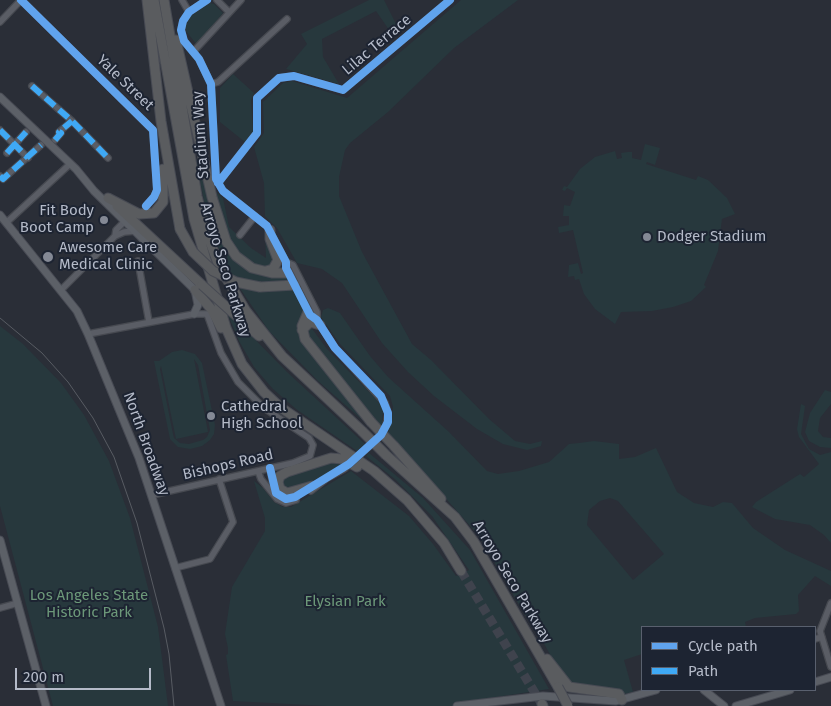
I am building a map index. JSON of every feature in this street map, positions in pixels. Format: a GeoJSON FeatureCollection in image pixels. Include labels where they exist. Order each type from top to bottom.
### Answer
{"type":"FeatureCollection","features":[{"type":"Feature","properties":{"kind":"highway"},"geometry":{"type":"LineString","coordinates":[[108,198],[144,216],[154,213],[161,206],[164,195],[160,121],[148,0]]}},
{"type":"Feature","properties":{"kind":"highway","name":"Arroyo Seco Parkway"},"geometry":{"type":"LineString","coordinates":[[154,0],[194,219],[226,328],[242,364],[264,392],[280,407],[391,484],[424,518],[461,571]]}},
{"type":"Feature","properties":{"kind":"highway"},"geometry":{"type":"LineString","coordinates":[[164,0],[174,30],[212,197],[224,236],[236,256],[252,268],[263,272],[288,273]]}},
{"type":"Feature","properties":{"kind":"highway","name":"Arroyo Seco Parkway"},"geometry":{"type":"LineString","coordinates":[[164,0],[197,196],[206,231],[219,266],[235,294],[256,325],[282,356],[386,455],[455,517],[487,562],[568,706]]}},
{"type":"Feature","properties":{"kind":"highway"},"geometry":{"type":"LineString","coordinates":[[160,121],[180,229],[193,252],[213,271],[236,282],[260,287],[295,285]]}},
{"type":"Feature","properties":{"kind":"highway"},"geometry":{"type":"LineString","coordinates":[[108,198],[199,288],[232,312],[282,356]]}},
{"type":"Feature","properties":{"kind":"highway"},"geometry":{"type":"LineString","coordinates":[[263,272],[273,269],[278,260],[270,239],[270,230]]}},
{"type":"Feature","properties":{"kind":"highway"},"geometry":{"type":"LineString","coordinates":[[199,288],[212,310],[228,347],[242,364]]}},
{"type":"Feature","properties":{"kind":"highway"},"geometry":{"type":"LineString","coordinates":[[308,312],[303,320],[302,330],[305,339],[371,422],[429,484],[455,517]]}},
{"type":"Feature","properties":{"kind":"highway"},"geometry":{"type":"LineString","coordinates":[[302,330],[310,322],[318,322]]}},
{"type":"Feature","properties":{"kind":"highway"},"geometry":{"type":"LineString","coordinates":[[312,486],[287,493],[280,489],[278,482],[280,476],[287,472],[331,458],[340,458],[373,478],[424,518]]}},
{"type":"Feature","properties":{"kind":"highway"},"geometry":{"type":"LineString","coordinates":[[533,641],[565,684],[578,689],[619,694],[623,703]]}},
{"type":"Feature","properties":{"kind":"main road"},"geometry":{"type":"LineString","coordinates":[[0,97],[90,184],[108,198]]}},
{"type":"Feature","properties":{"kind":"main road"},"geometry":{"type":"LineString","coordinates":[[90,184],[94,191],[135,231],[199,288],[198,305],[194,314]]}},
{"type":"Feature","properties":{"kind":"main road","name":"North Broadway"},"geometry":{"type":"LineString","coordinates":[[0,215],[78,311],[133,441],[221,706]]}},
{"type":"Feature","properties":{"kind":"main road"},"geometry":{"type":"LineString","coordinates":[[0,540],[46,706]]}},
{"type":"Feature","properties":{"kind":"main road"},"geometry":{"type":"LineString","coordinates":[[816,682],[831,677]]}},
{"type":"Feature","properties":{"kind":"main road"},"geometry":{"type":"LineString","coordinates":[[457,706],[538,696],[623,703],[653,691]]}},
{"type":"Feature","properties":{"kind":"main road"},"geometry":{"type":"LineString","coordinates":[[705,691],[722,705]]}},
{"type":"Feature","properties":{"kind":"main road"},"geometry":{"type":"LineString","coordinates":[[736,706],[787,691]]}},
{"type":"Feature","properties":{"kind":"street"},"geometry":{"type":"LineString","coordinates":[[0,22],[21,0]]}},
{"type":"Feature","properties":{"kind":"street","name":"Yale Street"},"geometry":{"type":"LineString","coordinates":[[21,0],[153,130],[156,190],[154,197],[146,206]]}},
{"type":"Feature","properties":{"kind":"street"},"geometry":{"type":"LineString","coordinates":[[182,0],[189,12],[207,0]]}},
{"type":"Feature","properties":{"kind":"street"},"geometry":{"type":"LineString","coordinates":[[217,0],[229,12]]}},
{"type":"Feature","properties":{"kind":"street"},"geometry":{"type":"LineString","coordinates":[[193,52],[241,0]]}},
{"type":"Feature","properties":{"kind":"street","name":"Lilac Terrace"},"geometry":{"type":"LineString","coordinates":[[218,183],[257,133],[257,98],[279,78],[294,76],[343,90],[450,0]]}},
{"type":"Feature","properties":{"kind":"street","name":"Stadium Way"},"geometry":{"type":"LineString","coordinates":[[189,12],[183,21],[181,30],[184,41],[204,66],[212,84],[215,174],[218,183],[223,191],[270,230],[286,262],[288,273],[308,312],[318,322],[336,348],[381,396],[387,406],[388,422],[384,431],[365,450],[344,469],[293,498],[282,498],[273,489],[270,468]]}},
{"type":"Feature","properties":{"kind":"street"},"geometry":{"type":"LineString","coordinates":[[212,84],[218,82],[287,19]]}},
{"type":"Feature","properties":{"kind":"street"},"geometry":{"type":"LineString","coordinates":[[32,86],[72,121],[108,158]]}},
{"type":"Feature","properties":{"kind":"street"},"geometry":{"type":"LineString","coordinates":[[55,140],[61,133],[63,135],[68,130],[66,128],[72,121]]}},
{"type":"Feature","properties":{"kind":"street"},"geometry":{"type":"LineString","coordinates":[[1,132],[28,158]]}},
{"type":"Feature","properties":{"kind":"street"},"geometry":{"type":"LineString","coordinates":[[7,153],[26,132]]}},
{"type":"Feature","properties":{"kind":"street"},"geometry":{"type":"LineString","coordinates":[[2,178],[24,159],[28,158],[41,144]]}},
{"type":"Feature","properties":{"kind":"street"},"geometry":{"type":"LineString","coordinates":[[6,223],[70,164]]}},
{"type":"Feature","properties":{"kind":"street"},"geometry":{"type":"LineString","coordinates":[[240,235],[255,216]]}},
{"type":"Feature","properties":{"kind":"street"},"geometry":{"type":"LineString","coordinates":[[115,236],[116,230],[125,221]]}},
{"type":"Feature","properties":{"kind":"street"},"geometry":{"type":"LineString","coordinates":[[61,290],[115,236],[124,232],[135,231]]}},
{"type":"Feature","properties":{"kind":"street"},"geometry":{"type":"LineString","coordinates":[[138,261],[149,322]]}},
{"type":"Feature","properties":{"kind":"street","name":"Stadium Way"},"geometry":{"type":"LineString","coordinates":[[286,262],[293,265],[317,312],[318,322]]}},
{"type":"Feature","properties":{"kind":"street","name":"Bishops Road"},"geometry":{"type":"LineString","coordinates":[[152,495],[270,468],[308,457],[314,450],[311,440],[272,414],[250,396],[232,373],[221,353],[209,316],[203,313],[194,314]]}},
{"type":"Feature","properties":{"kind":"street"},"geometry":{"type":"LineString","coordinates":[[88,334],[194,314]]}},
{"type":"Feature","properties":{"kind":"street","name":"Stadium Way"},"geometry":{"type":"LineString","coordinates":[[258,471],[272,495],[286,503],[298,499],[324,483],[326,479]]}},
{"type":"Feature","properties":{"kind":"street"},"geometry":{"type":"LineString","coordinates":[[175,568],[210,559],[233,522],[219,480]]}},
{"type":"Feature","properties":{"kind":"street"},"geometry":{"type":"LineString","coordinates":[[0,608],[18,603]]}},
{"type":"Feature","properties":{"kind":"street"},"geometry":{"type":"LineString","coordinates":[[831,603],[820,631],[831,668]]}},
{"type":"Feature","properties":{"kind":"street"},"geometry":{"type":"LineString","coordinates":[[816,640],[822,637]]}},
{"type":"Feature","properties":{"kind":"green space"},"geometry":{"type":"Polygon","coordinates":[[[369,0],[384,0],[400,32],[394,37],[376,11],[322,39],[323,57],[339,84],[286,69],[307,44],[301,34],[369,0]]]}},
{"type":"Feature","properties":{"kind":"green space"},"geometry":{"type":"Polygon","coordinates":[[[461,0],[518,0],[454,48],[388,112],[350,143],[345,150],[339,177],[339,196],[362,252],[412,344],[431,360],[489,419],[515,441],[530,444],[542,441],[541,446],[527,450],[503,444],[477,429],[434,396],[408,372],[382,343],[342,283],[322,269],[297,263],[277,228],[265,216],[264,183],[254,147],[264,133],[263,102],[283,83],[292,81],[347,98],[461,0]]]}},
{"type":"Feature","properties":{"kind":"green space"},"geometry":{"type":"Polygon","coordinates":[[[210,3],[214,4],[223,13],[197,45],[186,31],[186,25],[191,16],[210,3]]]}},
{"type":"Feature","properties":{"kind":"green space"},"geometry":{"type":"Polygon","coordinates":[[[233,74],[254,93],[251,100],[253,132],[245,142],[220,122],[220,88],[233,74]]]}},
{"type":"Feature","properties":{"kind":"green space","name":"Dodger Stadium"},"geometry":{"type":"Polygon","coordinates":[[[645,144],[660,148],[655,165],[647,162],[646,164],[696,180],[698,176],[708,180],[727,198],[735,214],[722,219],[718,251],[704,285],[706,287],[691,301],[652,311],[621,312],[615,324],[595,309],[584,294],[579,279],[575,280],[574,276],[568,277],[569,265],[578,263],[581,274],[583,273],[573,230],[559,233],[558,227],[569,225],[569,216],[563,216],[564,205],[570,206],[575,192],[567,188],[565,191],[562,190],[564,186],[567,187],[580,169],[595,157],[615,151],[617,159],[622,158],[621,153],[632,152],[632,158],[641,160],[645,144]]]}},
{"type":"Feature","properties":{"kind":"green space"},"geometry":{"type":"Polygon","coordinates":[[[200,158],[236,261],[287,276],[288,282],[268,284],[231,276],[209,226],[196,161],[200,158]]]}},
{"type":"Feature","properties":{"kind":"green space"},"geometry":{"type":"Polygon","coordinates":[[[214,190],[223,198],[229,227],[251,248],[266,258],[265,233],[276,255],[276,262],[268,269],[252,264],[235,248],[228,236],[214,190]]]}},
{"type":"Feature","properties":{"kind":"green space"},"geometry":{"type":"Polygon","coordinates":[[[239,287],[259,290],[293,289],[305,311],[300,318],[298,329],[368,425],[318,381],[269,331],[239,287]]]}},
{"type":"Feature","properties":{"kind":"green space"},"geometry":{"type":"Polygon","coordinates":[[[328,308],[340,313],[370,356],[388,377],[448,431],[487,471],[498,474],[519,471],[549,462],[569,444],[594,441],[619,444],[619,459],[635,457],[656,448],[677,492],[694,503],[713,507],[723,502],[732,503],[753,528],[785,550],[831,571],[831,586],[815,576],[798,595],[799,611],[796,614],[755,618],[745,622],[746,626],[641,626],[641,654],[624,660],[633,692],[625,694],[579,688],[562,676],[532,622],[525,615],[479,536],[388,433],[392,421],[393,407],[390,396],[340,344],[321,317],[323,310],[328,308]],[[610,498],[600,501],[589,510],[587,525],[633,580],[664,554],[618,501],[610,498]]]}},
{"type":"Feature","properties":{"kind":"green space"},"geometry":{"type":"Polygon","coordinates":[[[226,310],[287,372],[365,444],[357,451],[296,409],[273,389],[254,367],[239,341],[226,310]]]}},
{"type":"Feature","properties":{"kind":"green space","name":"Los Angeles State Historic Park"},"geometry":{"type":"Polygon","coordinates":[[[0,326],[23,344],[61,383],[84,415],[109,461],[130,518],[158,627],[168,706],[53,706],[0,506],[0,326]]]}},
{"type":"Feature","properties":{"kind":"green space"},"geometry":{"type":"Polygon","coordinates":[[[310,326],[327,349],[377,400],[383,409],[382,428],[309,339],[307,329],[310,326]]]}},
{"type":"Feature","properties":{"kind":"green space"},"geometry":{"type":"Polygon","coordinates":[[[182,350],[195,354],[202,363],[215,425],[214,434],[202,446],[190,449],[178,447],[170,439],[154,361],[159,361],[172,352],[182,350]],[[194,359],[208,432],[176,439],[161,366],[160,369],[174,438],[180,443],[189,444],[203,440],[207,437],[210,430],[198,365],[194,359]]]}},
{"type":"Feature","properties":{"kind":"green space"},"geometry":{"type":"Polygon","coordinates":[[[825,390],[831,392],[831,404],[820,418],[818,431],[823,437],[831,438],[831,448],[820,447],[809,441],[805,432],[810,413],[825,390]]]}},
{"type":"Feature","properties":{"kind":"green space"},"geometry":{"type":"Polygon","coordinates":[[[801,404],[805,406],[801,434],[809,449],[820,455],[831,452],[831,543],[824,535],[810,525],[775,519],[752,507],[756,502],[800,474],[804,477],[819,464],[799,437],[797,429],[801,404]]]}},
{"type":"Feature","properties":{"kind":"green space","name":"Elysian Park"},"geometry":{"type":"Polygon","coordinates":[[[369,453],[423,498],[470,550],[549,689],[457,703],[453,706],[327,706],[233,701],[225,634],[232,587],[265,531],[265,518],[254,481],[263,488],[274,502],[283,507],[291,507],[351,471],[409,516],[433,544],[456,576],[469,570],[432,516],[396,480],[366,456],[369,453]]]}},
{"type":"Feature","properties":{"kind":"green space"},"geometry":{"type":"Polygon","coordinates":[[[335,460],[345,463],[338,470],[288,491],[281,483],[288,476],[335,460]]]}},
{"type":"Feature","properties":{"kind":"tunnel"},"geometry":{"type":"LineString","coordinates":[[461,571],[541,703]]}},
{"type":"Feature","properties":{"kind":"tram line"},"geometry":{"type":"LineString","coordinates":[[0,318],[42,353],[68,382],[93,418],[114,457],[137,523],[164,628],[169,654],[174,706]]}},
{"type":"Feature","properties":{"kind":"marked path"},"geometry":{"type":"LineString","coordinates":[[32,86],[72,121],[108,158]]}},
{"type":"Feature","properties":{"kind":"marked path"},"geometry":{"type":"LineString","coordinates":[[55,140],[61,133],[59,132],[72,121]]}},
{"type":"Feature","properties":{"kind":"marked path"},"geometry":{"type":"LineString","coordinates":[[0,130],[28,158]]}},
{"type":"Feature","properties":{"kind":"marked path"},"geometry":{"type":"LineString","coordinates":[[7,153],[26,132]]}},
{"type":"Feature","properties":{"kind":"marked path"},"geometry":{"type":"LineString","coordinates":[[0,176],[3,179],[41,145]]}},
{"type":"Feature","properties":{"kind":"cycle path"},"geometry":{"type":"LineString","coordinates":[[21,0],[153,130],[157,190],[146,206]]}},
{"type":"Feature","properties":{"kind":"cycle path"},"geometry":{"type":"LineString","coordinates":[[207,0],[189,12],[183,21],[181,30],[184,41],[199,59],[211,84],[216,179],[223,191],[267,226],[310,315],[317,320],[335,348],[381,396],[388,413],[388,422],[381,435],[349,464],[295,497],[286,499],[276,493],[270,468]]}},
{"type":"Feature","properties":{"kind":"cycle path"},"geometry":{"type":"LineString","coordinates":[[218,183],[257,133],[257,98],[279,78],[294,76],[343,90],[450,0]]}},
{"type":"Feature","properties":{"kind":"place","name":"Fit Body Boot Camp"},"geometry":{"type":"Point","coordinates":[104,220]}},
{"type":"Feature","properties":{"kind":"place","name":"Dodger Stadium"},"geometry":{"type":"Point","coordinates":[647,237]}},
{"type":"Feature","properties":{"kind":"place","name":"Awesome Care Medical Clinic"},"geometry":{"type":"Point","coordinates":[48,257]}},
{"type":"Feature","properties":{"kind":"place","name":"Cathedral High School"},"geometry":{"type":"Point","coordinates":[211,416]}}]}
